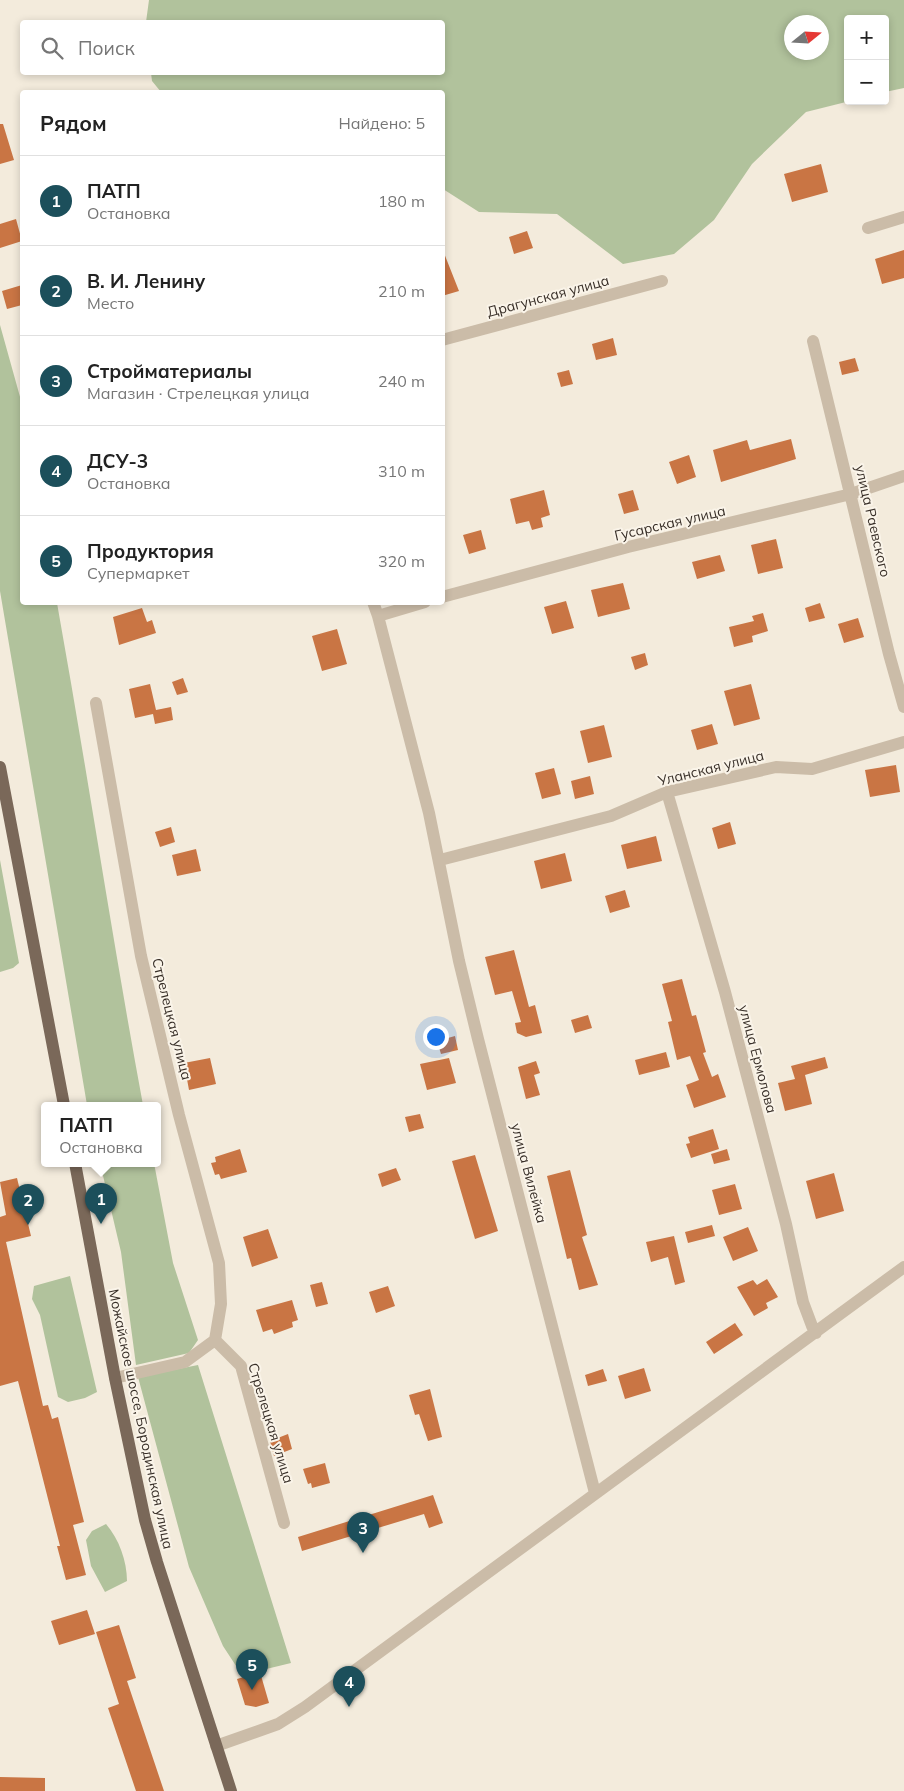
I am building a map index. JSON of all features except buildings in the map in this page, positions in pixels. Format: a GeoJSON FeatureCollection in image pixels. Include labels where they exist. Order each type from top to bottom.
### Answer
{"type":"FeatureCollection","features":[{"type":"Feature","properties":{"kind":"main road"},"geometry":{"type":"LineString","coordinates":[[0,768],[63,1102]]}},
{"type":"Feature","properties":{"kind":"main road","name":"Можайское шоссе, Бородинская улица"},"geometry":{"type":"LineString","coordinates":[[76,1167],[115,1378],[149,1537],[231,1791]]}},
{"type":"Feature","properties":{"kind":"street"},"geometry":{"type":"LineString","coordinates":[[868,228],[904,217]]}},
{"type":"Feature","properties":{"kind":"street","name":"Драгунская улица"},"geometry":{"type":"LineString","coordinates":[[445,339],[662,281]]}},
{"type":"Feature","properties":{"kind":"street","name":"улица Раевского"},"geometry":{"type":"LineString","coordinates":[[813,341],[889,654],[904,707]]}},
{"type":"Feature","properties":{"kind":"street","name":"Гусарская улица"},"geometry":{"type":"LineString","coordinates":[[445,596],[628,547],[851,494],[904,476]]}},
{"type":"Feature","properties":{"kind":"street"},"geometry":{"type":"LineString","coordinates":[[374,605],[378,616],[415,605]]}},
{"type":"Feature","properties":{"kind":"street","name":"улица Вилейка"},"geometry":{"type":"LineString","coordinates":[[378,616],[440,860],[459,961],[478,1039],[595,1492]]}},
{"type":"Feature","properties":{"kind":"street","name":"Стрелецкая улица"},"geometry":{"type":"LineString","coordinates":[[96,703],[141,956],[179,1115],[219,1263],[221,1304],[215,1340],[241,1366],[284,1523]]}},
{"type":"Feature","properties":{"kind":"street","name":"Уланская улица"},"geometry":{"type":"LineString","coordinates":[[440,860],[611,816],[667,792],[776,767],[812,769],[904,742]]}},
{"type":"Feature","properties":{"kind":"street","name":"улица Ермолова"},"geometry":{"type":"LineString","coordinates":[[667,792],[725,992],[786,1224],[803,1302],[816,1333]]}},
{"type":"Feature","properties":{"kind":"street"},"geometry":{"type":"LineString","coordinates":[[216,1746],[278,1724],[305,1707],[384,1651],[595,1492],[816,1333],[904,1267]]}},
{"type":"Feature","properties":{"kind":"street"},"geometry":{"type":"LineString","coordinates":[[115,1378],[185,1362],[215,1340]]}},
{"type":"Feature","properties":{"kind":"green space"},"geometry":{"type":"Polygon","coordinates":[[[149,0],[904,0],[904,88],[889,91],[889,15],[844,15],[844,102],[806,112],[752,164],[714,220],[674,254],[623,264],[557,214],[479,212],[445,190],[445,90],[159,90],[152,81],[151,75],[445,75],[445,20],[146,20],[149,0]]]}},
{"type":"Feature","properties":{"kind":"green space"},"geometry":{"type":"Polygon","coordinates":[[[0,325],[20,397],[20,605],[57,605],[142,1102],[86,1102],[0,591],[0,325]]]}},
{"type":"Feature","properties":{"kind":"green space"},"geometry":{"type":"Polygon","coordinates":[[[0,860],[19,963],[13,968],[0,972],[0,860]]]}},
{"type":"Feature","properties":{"kind":"green space"},"geometry":{"type":"Polygon","coordinates":[[[101,1167],[155,1167],[173,1263],[198,1340],[189,1353],[136,1365],[121,1252],[101,1167]]]}},
{"type":"Feature","properties":{"kind":"green space"},"geometry":{"type":"Polygon","coordinates":[[[70,1276],[97,1392],[85,1398],[68,1402],[58,1397],[40,1315],[32,1299],[34,1286],[70,1276]]]}},
{"type":"Feature","properties":{"kind":"green space"},"geometry":{"type":"Polygon","coordinates":[[[198,1365],[291,1663],[242,1675],[223,1646],[189,1567],[138,1377],[198,1365]]]}},
{"type":"Feature","properties":{"kind":"green space"},"geometry":{"type":"Polygon","coordinates":[[[106,1524],[115,1536],[121,1551],[126,1566],[127,1581],[105,1592],[91,1566],[86,1540],[92,1531],[106,1524]]]}},
{"type":"Feature","properties":{"kind":"place","name":"ПАТП"},"geometry":{"type":"Point","coordinates":[101,1224]}},
{"type":"Feature","properties":{"kind":"place","name":"В. И. Ленину"},"geometry":{"type":"Point","coordinates":[28,1225]}},
{"type":"Feature","properties":{"kind":"place","name":"Стройматериалы"},"geometry":{"type":"Point","coordinates":[363,1553]}},
{"type":"Feature","properties":{"kind":"place","name":"Продуктория"},"geometry":{"type":"Point","coordinates":[252,1690]}},
{"type":"Feature","properties":{"kind":"place","name":"ДСУ-3"},"geometry":{"type":"Point","coordinates":[349,1707]}}]}
